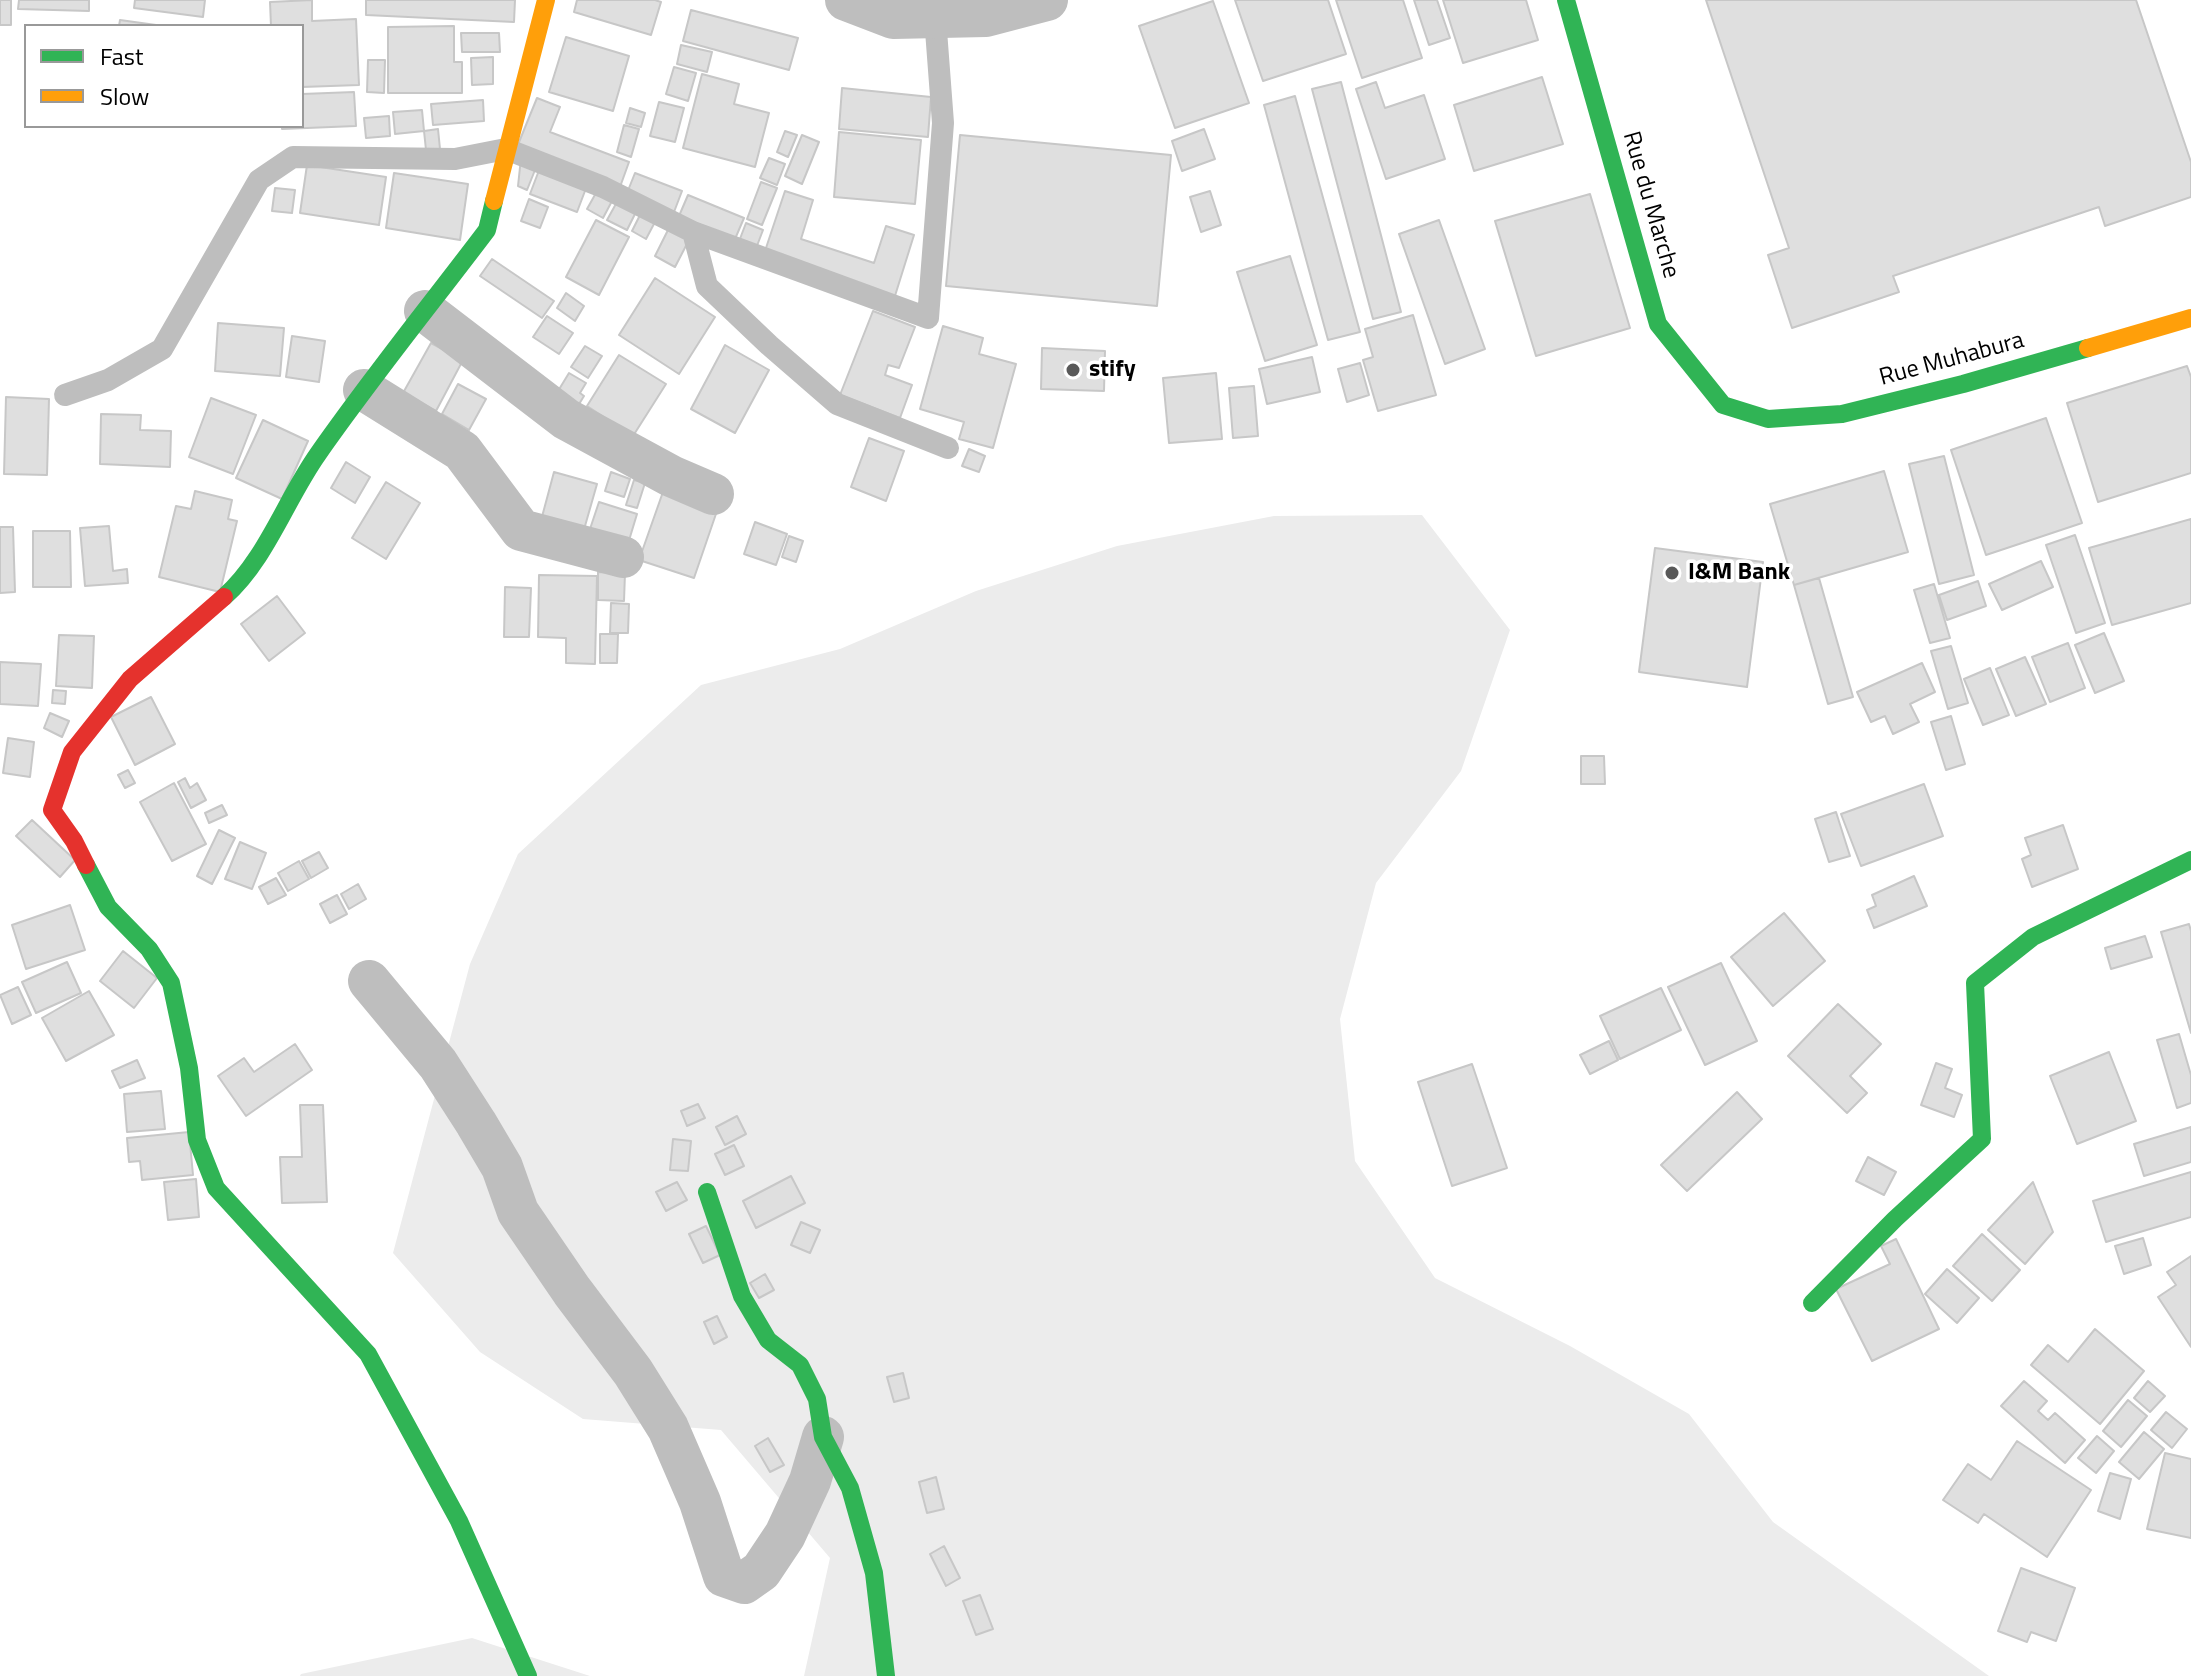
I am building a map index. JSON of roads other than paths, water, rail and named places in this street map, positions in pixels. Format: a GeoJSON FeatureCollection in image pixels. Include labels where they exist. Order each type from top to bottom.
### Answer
{"type":"FeatureCollection","features":[{"type":"Feature","properties":{"kind":"street"},"geometry":{"type":"LineString","coordinates":[[528,1676],[459,1521],[368,1354],[216,1188],[197,1140],[189,1068],[171,983],[149,949],[108,907],[74,841],[52,810],[72,752],[130,679],[233,589],[265,545],[316,456],[487,230],[546,0]]}},
{"type":"Feature","properties":{"kind":"street"},"geometry":{"type":"LineString","coordinates":[[846,0],[935,17],[986,16],[1047,0]]}},
{"type":"Feature","properties":{"kind":"street","name":"Rue du Marche"},"geometry":{"type":"LineString","coordinates":[[1566,0],[1658,324],[1723,405]]}},
{"type":"Feature","properties":{"kind":"street"},"geometry":{"type":"LineString","coordinates":[[425,311],[566,419],[671,476],[713,494]]}},
{"type":"Feature","properties":{"kind":"street","name":"Rue Muhabura"},"geometry":{"type":"LineString","coordinates":[[1723,405],[1768,419],[1842,414],[1963,384],[2191,318]]}},
{"type":"Feature","properties":{"kind":"street"},"geometry":{"type":"LineString","coordinates":[[364,390],[462,451],[521,530],[623,557]]}},
{"type":"Feature","properties":{"kind":"street"},"geometry":{"type":"LineString","coordinates":[[1812,1303],[1895,1219],[1982,1139],[1975,983],[2033,937],[2191,860]]}},
{"type":"Feature","properties":{"kind":"street"},"geometry":{"type":"LineString","coordinates":[[369,981],[438,1064],[502,1167],[518,1212],[633,1372],[668,1428],[700,1502],[724,1576],[744,1583],[761,1571],[785,1535],[810,1481],[823,1437]]}},
{"type":"Feature","properties":{"kind":"street"},"geometry":{"type":"LineString","coordinates":[[707,1192],[742,1296],[768,1340],[800,1365],[817,1399],[823,1437],[850,1488],[874,1573],[886,1676]]}},
{"type":"Feature","properties":{"kind":"lane"},"geometry":{"type":"LineString","coordinates":[[65,395],[108,380],[162,349],[259,180],[293,157],[455,159],[506,149],[603,187],[693,232],[928,318],[943,123],[935,17]]}},
{"type":"Feature","properties":{"kind":"lane"},"geometry":{"type":"LineString","coordinates":[[693,232],[707,286],[837,404],[948,448]]}},
{"type":"Feature","properties":{"kind":"place","name":"stify"},"geometry":{"type":"Point","coordinates":[1073,370]}},
{"type":"Feature","properties":{"kind":"place","name":"I&M Bank"},"geometry":{"type":"Point","coordinates":[1672,573]}}]}
